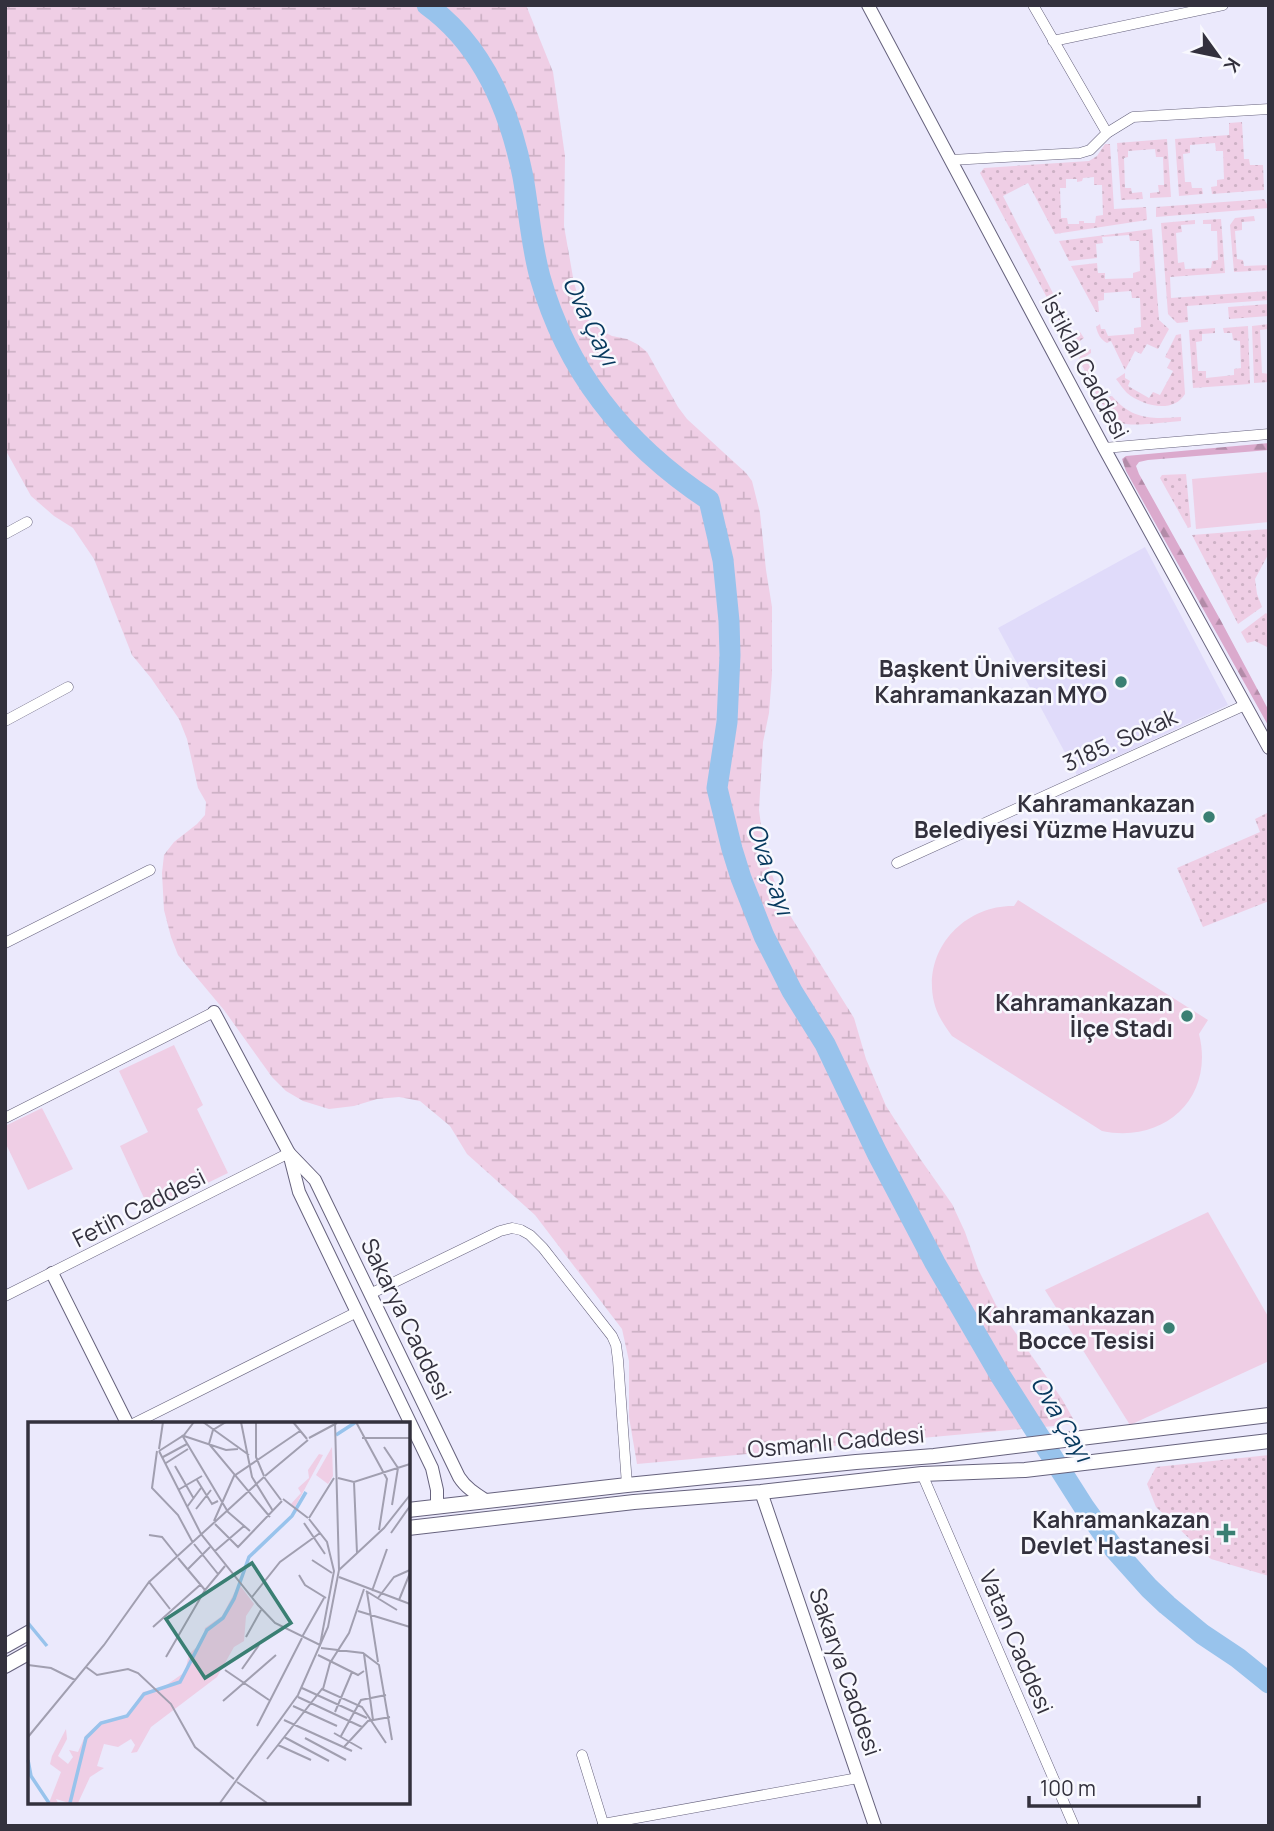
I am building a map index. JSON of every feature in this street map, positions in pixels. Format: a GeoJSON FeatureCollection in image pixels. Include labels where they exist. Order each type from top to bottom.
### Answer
{"type":"FeatureCollection","features":[{"type":"Feature","properties":{"kind":"main road","name":"Osmanlı Caddesi"},"geometry":{"type":"LineString","coordinates":[[410,1510],[627,1485],[934,1456],[1269,1415]]}},
{"type":"Feature","properties":{"kind":"main road","name":"Osmanlı Caddesi"},"geometry":{"type":"LineString","coordinates":[[410,1528],[634,1502],[761,1492],[922,1474],[1025,1470],[1269,1441]]}},
{"type":"Feature","properties":{"kind":"main road"},"geometry":{"type":"LineString","coordinates":[[5,1646],[28,1633]]}},
{"type":"Feature","properties":{"kind":"main road"},"geometry":{"type":"LineString","coordinates":[[5,1667],[28,1653]]}},
{"type":"Feature","properties":{"kind":"street","name":"İstiklal Caddesi"},"geometry":{"type":"LineString","coordinates":[[868,5],[1104,448],[1269,748]]}},
{"type":"Feature","properties":{"kind":"street"},"geometry":{"type":"LineString","coordinates":[[1033,5],[1107,133]]}},
{"type":"Feature","properties":{"kind":"street"},"geometry":{"type":"LineString","coordinates":[[1054,41],[1223,5]]}},
{"type":"Feature","properties":{"kind":"street"},"geometry":{"type":"LineString","coordinates":[[951,160],[1080,153],[1090,150],[1107,133],[1133,117],[1269,109]]}},
{"type":"Feature","properties":{"kind":"street"},"geometry":{"type":"LineString","coordinates":[[1104,448],[1269,434]]}},
{"type":"Feature","properties":{"kind":"street"},"geometry":{"type":"LineString","coordinates":[[5,534],[27,522]]}},
{"type":"Feature","properties":{"kind":"street"},"geometry":{"type":"LineString","coordinates":[[5,721],[68,687]]}},
{"type":"Feature","properties":{"kind":"street","name":"3185. Sokak"},"geometry":{"type":"LineString","coordinates":[[897,863],[1245,705]]}},
{"type":"Feature","properties":{"kind":"street"},"geometry":{"type":"LineString","coordinates":[[5,943],[150,870]]}},
{"type":"Feature","properties":{"kind":"street"},"geometry":{"type":"LineString","coordinates":[[5,1118],[214,1013]]}},
{"type":"Feature","properties":{"kind":"street","name":"Sakarya Caddesi"},"geometry":{"type":"LineString","coordinates":[[214,1013],[289,1153],[299,1192],[410,1422]]}},
{"type":"Feature","properties":{"kind":"street","name":"Sakarya Caddesi"},"geometry":{"type":"LineString","coordinates":[[289,1153],[315,1180],[459,1477],[472,1492],[487,1501]]}},
{"type":"Feature","properties":{"kind":"street","name":"Fetih Caddesi"},"geometry":{"type":"LineString","coordinates":[[5,1296],[289,1153]]}},
{"type":"Feature","properties":{"kind":"street"},"geometry":{"type":"LineString","coordinates":[[370,1294],[500,1231],[512,1228],[530,1235],[544,1248],[612,1336],[616,1345],[627,1485]]}},
{"type":"Feature","properties":{"kind":"street"},"geometry":{"type":"LineString","coordinates":[[52,1273],[126,1422]]}},
{"type":"Feature","properties":{"kind":"street"},"geometry":{"type":"LineString","coordinates":[[137,1422],[357,1312]]}},
{"type":"Feature","properties":{"kind":"street","name":"Sakarya Caddesi"},"geometry":{"type":"LineString","coordinates":[[410,1422],[432,1468],[438,1490],[437,1507]]}},
{"type":"Feature","properties":{"kind":"street","name":"Vatan Caddesi"},"geometry":{"type":"LineString","coordinates":[[922,1474],[1074,1826]]}},
{"type":"Feature","properties":{"kind":"street","name":"Sakarya Caddesi"},"geometry":{"type":"LineString","coordinates":[[761,1492],[875,1826]]}},
{"type":"Feature","properties":{"kind":"street"},"geometry":{"type":"LineString","coordinates":[[582,1755],[604,1825],[858,1778]]}},
{"type":"Feature","properties":{"kind":"shaded area","name":"Başkent Üniversitesi Kahramankazan MYO"},"geometry":{"type":"Polygon","coordinates":[[[1145,547],[1228,705],[1077,775],[998,628],[1145,547]]]}},
{"type":"Feature","properties":{"kind":"green space"},"geometry":{"type":"Polygon","coordinates":[[[5,5],[526,5],[553,72],[565,156],[564,226],[574,283],[587,319],[602,331],[627,339],[647,352],[687,419],[752,481],[760,513],[772,607],[772,674],[769,713],[763,742],[759,810],[765,856],[783,904],[854,1018],[866,1059],[886,1106],[952,1204],[978,1269],[996,1305],[1062,1399],[1076,1424],[637,1464],[629,1417],[629,1361],[622,1329],[535,1215],[467,1154],[450,1126],[420,1101],[399,1097],[329,1109],[303,1101],[286,1091],[272,1077],[224,1010],[178,955],[164,910],[164,855],[174,842],[205,815],[206,802],[198,788],[187,739],[179,719],[132,655],[94,559],[73,528],[31,496],[5,449],[5,5]]]}},
{"type":"Feature","properties":{"kind":"green space"},"geometry":{"type":"Polygon","coordinates":[[[1242,122],[1244,159],[1249,159],[1250,165],[1263,165],[1264,190],[1212,194],[1211,187],[1217,186],[1217,180],[1224,179],[1223,151],[1216,151],[1215,143],[1190,145],[1190,153],[1183,154],[1185,182],[1191,182],[1192,188],[1202,188],[1203,194],[1179,196],[1175,139],[1229,135],[1229,123],[1242,122]]]}},
{"type":"Feature","properties":{"kind":"green space"},"geometry":{"type":"Polygon","coordinates":[[[1167,139],[1171,197],[1150,198],[1150,193],[1159,192],[1158,185],[1164,185],[1163,157],[1156,157],[1155,149],[1128,151],[1128,157],[1124,158],[1125,188],[1131,188],[1132,193],[1142,192],[1143,199],[1121,200],[1117,143],[1167,139]]]}},
{"type":"Feature","properties":{"kind":"green space"},"geometry":{"type":"Polygon","coordinates":[[[1105,144],[1110,144],[1114,209],[1146,207],[1147,220],[1055,234],[1028,183],[1003,196],[1074,334],[1080,332],[1084,338],[1073,346],[980,173],[984,168],[1089,161],[1097,156],[1105,144]],[[1094,177],[1083,178],[1077,182],[1077,179],[1066,179],[1066,188],[1060,188],[1061,218],[1067,218],[1068,224],[1079,224],[1079,221],[1095,223],[1096,216],[1103,215],[1102,185],[1094,185],[1094,177]]]}},
{"type":"Feature","properties":{"kind":"green space"},"geometry":{"type":"Polygon","coordinates":[[[1264,199],[1269,208],[1156,217],[1156,207],[1264,199]]]}},
{"type":"Feature","properties":{"kind":"green space"},"geometry":{"type":"Polygon","coordinates":[[[1254,216],[1255,221],[1242,222],[1242,230],[1235,231],[1237,259],[1243,260],[1244,266],[1269,265],[1269,270],[1234,272],[1230,225],[1235,218],[1254,216]]]}},
{"type":"Feature","properties":{"kind":"green space"},"geometry":{"type":"Polygon","coordinates":[[[1221,219],[1225,273],[1170,277],[1171,298],[1269,291],[1269,300],[1187,306],[1188,322],[1177,323],[1168,314],[1161,223],[1195,220],[1195,224],[1181,225],[1182,232],[1176,233],[1178,263],[1184,262],[1185,269],[1211,268],[1212,261],[1218,260],[1217,231],[1211,231],[1211,224],[1203,224],[1203,220],[1221,219]]]}},
{"type":"Feature","properties":{"kind":"green space"},"geometry":{"type":"Polygon","coordinates":[[[1152,229],[1159,320],[1169,329],[1158,349],[1147,344],[1141,354],[1135,351],[1125,370],[1111,341],[1107,343],[1103,340],[1096,327],[1100,324],[1108,336],[1134,334],[1134,328],[1141,327],[1140,298],[1132,298],[1131,291],[1104,293],[1104,300],[1098,301],[1099,312],[1096,312],[1071,266],[1097,263],[1098,273],[1105,273],[1105,279],[1133,278],[1133,273],[1140,271],[1139,241],[1130,241],[1129,235],[1102,237],[1103,243],[1096,244],[1097,258],[1069,261],[1059,241],[1152,229]]]}},
{"type":"Feature","properties":{"kind":"green space"},"geometry":{"type":"Polygon","coordinates":[[[1269,304],[1269,316],[1229,319],[1228,307],[1269,304]]]}},
{"type":"Feature","properties":{"kind":"green space"},"geometry":{"type":"Polygon","coordinates":[[[1269,324],[1269,329],[1260,330],[1262,373],[1269,374],[1269,382],[1254,383],[1252,326],[1269,324]]]}},
{"type":"Feature","properties":{"kind":"green space"},"geometry":{"type":"Polygon","coordinates":[[[1248,326],[1250,384],[1193,388],[1189,330],[1215,328],[1215,333],[1202,334],[1202,341],[1196,342],[1198,371],[1206,371],[1206,378],[1234,375],[1234,369],[1241,368],[1240,341],[1233,340],[1232,333],[1224,333],[1223,328],[1248,326]]]}},
{"type":"Feature","properties":{"kind":"green space"},"geometry":{"type":"Polygon","coordinates":[[[1181,334],[1185,394],[1180,400],[1166,406],[1158,406],[1127,393],[1116,379],[1125,373],[1125,378],[1130,381],[1128,386],[1149,398],[1153,392],[1160,395],[1173,371],[1167,368],[1171,360],[1165,357],[1176,335],[1181,334]]]}},
{"type":"Feature","properties":{"kind":"green space"},"geometry":{"type":"Polygon","coordinates":[[[1091,349],[1091,353],[1085,357],[1106,398],[1112,396],[1135,414],[1161,418],[1181,417],[1181,421],[1139,425],[1118,421],[1104,407],[1079,359],[1081,354],[1091,349]]]}},
{"type":"Feature","properties":{"kind":"green space"},"geometry":{"type":"Polygon","coordinates":[[[1269,443],[1269,450],[1148,460],[1139,462],[1136,466],[1269,711],[1269,727],[1126,471],[1122,459],[1126,456],[1269,443]]]}},
{"type":"Feature","properties":{"kind":"green space"},"geometry":{"type":"Polygon","coordinates":[[[1269,472],[1269,522],[1196,529],[1192,479],[1269,472]]]}},
{"type":"Feature","properties":{"kind":"green space"},"geometry":{"type":"Polygon","coordinates":[[[1186,474],[1191,527],[1188,528],[1160,478],[1162,475],[1186,474]]]}},
{"type":"Feature","properties":{"kind":"green space"},"geometry":{"type":"Polygon","coordinates":[[[1269,529],[1269,553],[1255,579],[1262,607],[1238,624],[1192,535],[1269,529]]]}},
{"type":"Feature","properties":{"kind":"green space"},"geometry":{"type":"Polygon","coordinates":[[[1266,613],[1269,616],[1269,648],[1255,641],[1247,643],[1241,632],[1266,613]]]}},
{"type":"Feature","properties":{"kind":"green space"},"geometry":{"type":"Polygon","coordinates":[[[1269,812],[1269,901],[1203,927],[1177,868],[1260,832],[1255,819],[1269,812]]]}},
{"type":"Feature","properties":{"kind":"green space"},"geometry":{"type":"Polygon","coordinates":[[[1018,900],[1208,1020],[1199,1034],[1202,1057],[1199,1078],[1192,1096],[1180,1111],[1164,1123],[1146,1130],[1125,1133],[1102,1131],[952,1036],[944,1024],[935,1007],[932,983],[934,965],[941,949],[950,934],[963,922],[978,913],[1014,906],[1018,900]]]}},
{"type":"Feature","properties":{"kind":"green space"},"geometry":{"type":"Polygon","coordinates":[[[174,1045],[203,1105],[197,1109],[228,1173],[150,1211],[120,1146],[148,1132],[119,1071],[174,1045]]]}},
{"type":"Feature","properties":{"kind":"green space"},"geometry":{"type":"Polygon","coordinates":[[[42,1108],[73,1169],[28,1190],[5,1142],[5,1126],[42,1108]]]}},
{"type":"Feature","properties":{"kind":"green space","name":"Kahramankazan Bocce Tesisi"},"geometry":{"type":"Polygon","coordinates":[[[1208,1212],[1269,1318],[1269,1361],[1130,1425],[1045,1290],[1208,1212]]]}},
{"type":"Feature","properties":{"kind":"green space","name":"Kahramankazan Devlet Hastanesi"},"geometry":{"type":"Polygon","coordinates":[[[1269,1455],[1269,1576],[1211,1559],[1156,1507],[1147,1484],[1156,1467],[1269,1455]]]}},
{"type":"Feature","properties":{"kind":"waterway","name":"Ova Çayı"},"geometry":{"type":"LineString","coordinates":[[427,5],[447,21],[464,40],[479,60],[502,104],[523,177],[540,277],[566,345],[584,376],[627,431],[679,479],[709,500],[723,560],[730,655],[727,722],[717,788],[741,878],[764,936],[792,991],[825,1044],[877,1153],[935,1263],[1000,1375],[1084,1507],[1115,1550],[1149,1588],[1202,1634],[1269,1683]]}},
{"type":"Feature","properties":{"kind":"place","name":"Başkent Üniversitesi Kahramankazan MYO"},"geometry":{"type":"Point","coordinates":[1121,682]}},
{"type":"Feature","properties":{"kind":"place","name":"Kahramankazan Belediyesi Yüzme Havuzu"},"geometry":{"type":"Point","coordinates":[1209,817]}},
{"type":"Feature","properties":{"kind":"place","name":"Kahramankazan İlçe Stadı"},"geometry":{"type":"Point","coordinates":[1187,1016]}},
{"type":"Feature","properties":{"kind":"place","name":"Kahramankazan Bocce Tesisi"},"geometry":{"type":"Point","coordinates":[1169,1328]}},
{"type":"Feature","properties":{"kind":"place","name":"Kahramankazan Devlet Hastanesi"},"geometry":{"type":"Point","coordinates":[1226,1533]}}]}
